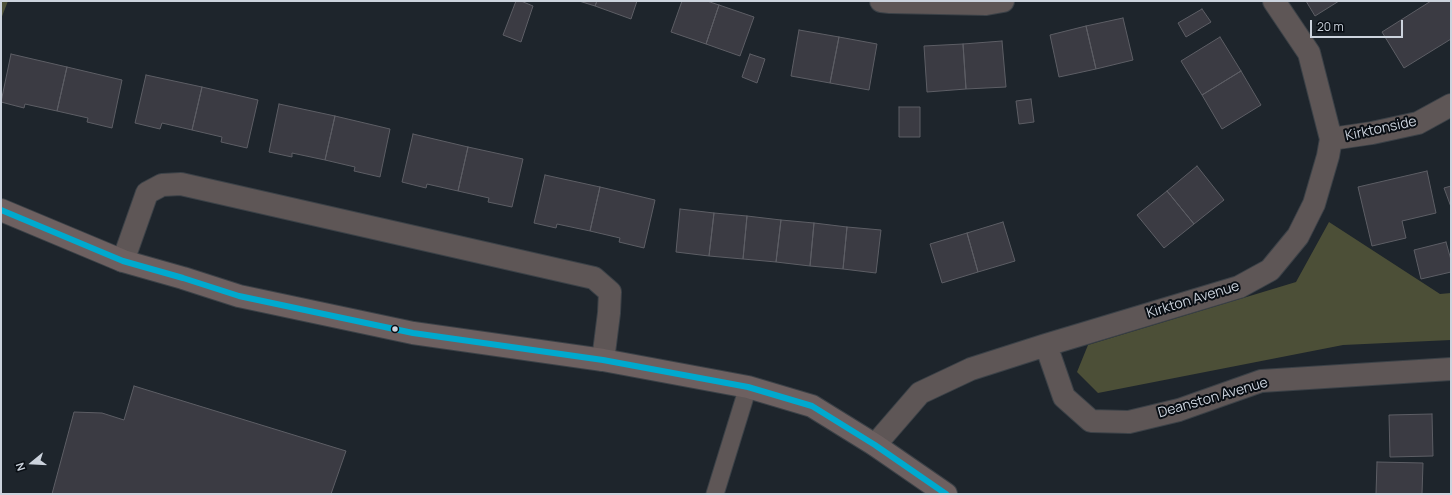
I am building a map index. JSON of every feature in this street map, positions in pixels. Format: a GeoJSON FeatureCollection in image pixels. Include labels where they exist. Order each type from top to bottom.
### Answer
{"type":"FeatureCollection","features":[{"type":"Feature","properties":{"kind":"main road"},"geometry":{"type":"LineString","coordinates":[[1,210],[123,261],[239,296],[399,330],[491,345],[603,360],[748,387],[812,406],[875,445],[946,494]]}},
{"type":"Feature","properties":{"kind":"street"},"geometry":{"type":"LineString","coordinates":[[881,1],[986,4],[1003,1]]}},
{"type":"Feature","properties":{"kind":"street","name":"Kirkton Avenue"},"geometry":{"type":"LineString","coordinates":[[875,445],[920,393],[971,369],[1240,287],[1270,270],[1298,236],[1314,204],[1328,156],[1331,140],[1309,53],[1274,1]]}},
{"type":"Feature","properties":{"kind":"street","name":"Kirktonside"},"geometry":{"type":"LineString","coordinates":[[1331,140],[1372,134],[1418,123],[1451,105]]}},
{"type":"Feature","properties":{"kind":"street"},"geometry":{"type":"LineString","coordinates":[[123,261],[147,193],[162,185],[181,184],[594,278],[610,292],[603,360]]}},
{"type":"Feature","properties":{"kind":"street","name":"Deanston Avenue"},"geometry":{"type":"LineString","coordinates":[[1046,345],[1064,397],[1091,421],[1129,422],[1179,410],[1261,382],[1451,369]]}},
{"type":"Feature","properties":{"kind":"lane"},"geometry":{"type":"LineString","coordinates":[[715,494],[748,387]]}},
{"type":"Feature","properties":{"kind":"green space"},"geometry":{"type":"Polygon","coordinates":[[[1,1],[8,1],[1,19],[1,1]]]}},
{"type":"Feature","properties":{"kind":"green space"},"geometry":{"type":"Polygon","coordinates":[[[1329,222],[1440,294],[1451,293],[1451,340],[1343,345],[1098,393],[1077,372],[1088,345],[1296,282],[1329,222]]]}},
{"type":"Feature","properties":{"kind":"building"},"geometry":{"type":"Polygon","coordinates":[[[516,1],[521,1],[533,6],[521,42],[503,35],[516,1]]]}},
{"type":"Feature","properties":{"kind":"building"},"geometry":{"type":"Polygon","coordinates":[[[579,1],[597,1],[595,6],[579,1]]]}},
{"type":"Feature","properties":{"kind":"building"},"geometry":{"type":"Polygon","coordinates":[[[597,1],[637,1],[631,19],[595,6],[597,1]]]}},
{"type":"Feature","properties":{"kind":"building"},"geometry":{"type":"Polygon","coordinates":[[[682,1],[707,1],[719,5],[706,44],[671,32],[682,1]]]}},
{"type":"Feature","properties":{"kind":"building"},"geometry":{"type":"Polygon","coordinates":[[[1306,1],[1339,1],[1315,16],[1306,1]]]}},
{"type":"Feature","properties":{"kind":"building"},"geometry":{"type":"Polygon","coordinates":[[[1431,1],[1451,1],[1451,39],[1404,68],[1382,32],[1431,1]]]}},
{"type":"Feature","properties":{"kind":"building"},"geometry":{"type":"Polygon","coordinates":[[[719,5],[754,17],[740,56],[706,44],[719,5]]]}},
{"type":"Feature","properties":{"kind":"building"},"geometry":{"type":"Polygon","coordinates":[[[1202,9],[1211,22],[1186,37],[1178,23],[1202,9]]]}},
{"type":"Feature","properties":{"kind":"building"},"geometry":{"type":"Polygon","coordinates":[[[1123,18],[1133,60],[1096,69],[1086,26],[1123,18]]]}},
{"type":"Feature","properties":{"kind":"building"},"geometry":{"type":"Polygon","coordinates":[[[1086,26],[1096,69],[1059,77],[1050,35],[1086,26]]]}},
{"type":"Feature","properties":{"kind":"building"},"geometry":{"type":"Polygon","coordinates":[[[799,30],[839,37],[830,83],[791,76],[799,30]]]}},
{"type":"Feature","properties":{"kind":"building"},"geometry":{"type":"Polygon","coordinates":[[[839,37],[877,44],[869,90],[830,83],[839,37]]]}},
{"type":"Feature","properties":{"kind":"building"},"geometry":{"type":"Polygon","coordinates":[[[1220,37],[1241,71],[1202,95],[1181,61],[1220,37]]]}},
{"type":"Feature","properties":{"kind":"building"},"geometry":{"type":"Polygon","coordinates":[[[1002,41],[1006,87],[966,89],[963,44],[1002,41]]]}},
{"type":"Feature","properties":{"kind":"building"},"geometry":{"type":"Polygon","coordinates":[[[963,44],[966,89],[927,92],[924,46],[963,44]]]}},
{"type":"Feature","properties":{"kind":"building"},"geometry":{"type":"Polygon","coordinates":[[[11,54],[67,67],[57,111],[25,104],[24,108],[1,102],[11,54]]]}},
{"type":"Feature","properties":{"kind":"building"},"geometry":{"type":"Polygon","coordinates":[[[750,54],[765,59],[757,83],[742,77],[750,54]]]}},
{"type":"Feature","properties":{"kind":"building"},"geometry":{"type":"Polygon","coordinates":[[[67,67],[122,80],[112,128],[87,122],[88,118],[57,111],[67,67]]]}},
{"type":"Feature","properties":{"kind":"building"},"geometry":{"type":"Polygon","coordinates":[[[1241,71],[1261,105],[1222,129],[1202,95],[1241,71]]]}},
{"type":"Feature","properties":{"kind":"building"},"geometry":{"type":"Polygon","coordinates":[[[146,75],[202,87],[192,130],[162,123],[160,129],[135,123],[146,75]]]}},
{"type":"Feature","properties":{"kind":"building"},"geometry":{"type":"Polygon","coordinates":[[[202,87],[258,100],[247,148],[221,142],[222,137],[192,130],[202,87]]]}},
{"type":"Feature","properties":{"kind":"building"},"geometry":{"type":"Polygon","coordinates":[[[1031,99],[1034,122],[1019,124],[1016,101],[1031,99]]]}},
{"type":"Feature","properties":{"kind":"building"},"geometry":{"type":"Polygon","coordinates":[[[279,104],[335,116],[325,160],[292,153],[292,157],[269,152],[279,104]]]}},
{"type":"Feature","properties":{"kind":"building"},"geometry":{"type":"Polygon","coordinates":[[[899,107],[920,107],[920,137],[899,137],[899,107]]]}},
{"type":"Feature","properties":{"kind":"building"},"geometry":{"type":"Polygon","coordinates":[[[335,116],[390,129],[380,177],[354,171],[355,167],[325,160],[335,116]]]}},
{"type":"Feature","properties":{"kind":"building"},"geometry":{"type":"Polygon","coordinates":[[[413,134],[468,147],[458,191],[427,184],[426,188],[402,182],[413,134]]]}},
{"type":"Feature","properties":{"kind":"building"},"geometry":{"type":"Polygon","coordinates":[[[468,147],[523,159],[512,207],[488,202],[489,198],[458,191],[468,147]]]}},
{"type":"Feature","properties":{"kind":"building"},"geometry":{"type":"Polygon","coordinates":[[[1197,166],[1224,200],[1194,224],[1167,191],[1197,166]]]}},
{"type":"Feature","properties":{"kind":"building"},"geometry":{"type":"Polygon","coordinates":[[[1427,171],[1436,213],[1402,221],[1406,238],[1372,246],[1358,187],[1427,171]]]}},
{"type":"Feature","properties":{"kind":"building"},"geometry":{"type":"Polygon","coordinates":[[[545,175],[600,187],[590,231],[557,224],[556,228],[534,223],[545,175]]]}},
{"type":"Feature","properties":{"kind":"building"},"geometry":{"type":"Polygon","coordinates":[[[1451,186],[1451,207],[1444,188],[1451,186]]]}},
{"type":"Feature","properties":{"kind":"building"},"geometry":{"type":"Polygon","coordinates":[[[600,187],[655,200],[644,248],[619,242],[620,238],[590,231],[600,187]]]}},
{"type":"Feature","properties":{"kind":"building"},"geometry":{"type":"Polygon","coordinates":[[[1167,191],[1194,224],[1164,248],[1137,215],[1167,191]]]}},
{"type":"Feature","properties":{"kind":"building"},"geometry":{"type":"Polygon","coordinates":[[[680,209],[714,213],[709,256],[676,252],[680,209]]]}},
{"type":"Feature","properties":{"kind":"building"},"geometry":{"type":"Polygon","coordinates":[[[714,213],[747,216],[743,259],[709,256],[714,213]]]}},
{"type":"Feature","properties":{"kind":"building"},"geometry":{"type":"Polygon","coordinates":[[[747,216],[781,220],[776,262],[743,259],[747,216]]]}},
{"type":"Feature","properties":{"kind":"building"},"geometry":{"type":"Polygon","coordinates":[[[781,220],[814,223],[810,266],[776,262],[781,220]]]}},
{"type":"Feature","properties":{"kind":"building"},"geometry":{"type":"Polygon","coordinates":[[[1003,222],[1015,261],[978,272],[967,233],[1003,222]]]}},
{"type":"Feature","properties":{"kind":"building"},"geometry":{"type":"Polygon","coordinates":[[[814,223],[847,227],[843,269],[810,266],[814,223]]]}},
{"type":"Feature","properties":{"kind":"building"},"geometry":{"type":"Polygon","coordinates":[[[847,227],[881,230],[876,273],[843,269],[847,227]]]}},
{"type":"Feature","properties":{"kind":"building"},"geometry":{"type":"Polygon","coordinates":[[[967,233],[978,272],[942,283],[930,244],[967,233]]]}},
{"type":"Feature","properties":{"kind":"building"},"geometry":{"type":"Polygon","coordinates":[[[1446,242],[1451,260],[1451,272],[1421,279],[1414,250],[1446,242]]]}},
{"type":"Feature","properties":{"kind":"building"},"geometry":{"type":"Polygon","coordinates":[[[134,386],[346,451],[331,494],[52,494],[74,412],[102,413],[124,420],[134,386]]]}},
{"type":"Feature","properties":{"kind":"building"},"geometry":{"type":"Polygon","coordinates":[[[1432,414],[1433,456],[1390,457],[1389,415],[1432,414]]]}},
{"type":"Feature","properties":{"kind":"building"},"geometry":{"type":"Polygon","coordinates":[[[1377,462],[1423,463],[1422,494],[1376,494],[1377,462]]]}},
{"type":"Feature","properties":{"kind":"transit line"},"geometry":{"type":"LineString","coordinates":[[1,210],[123,261],[239,296],[413,333],[603,360],[748,387],[812,406],[875,445],[946,494]]}}]}
